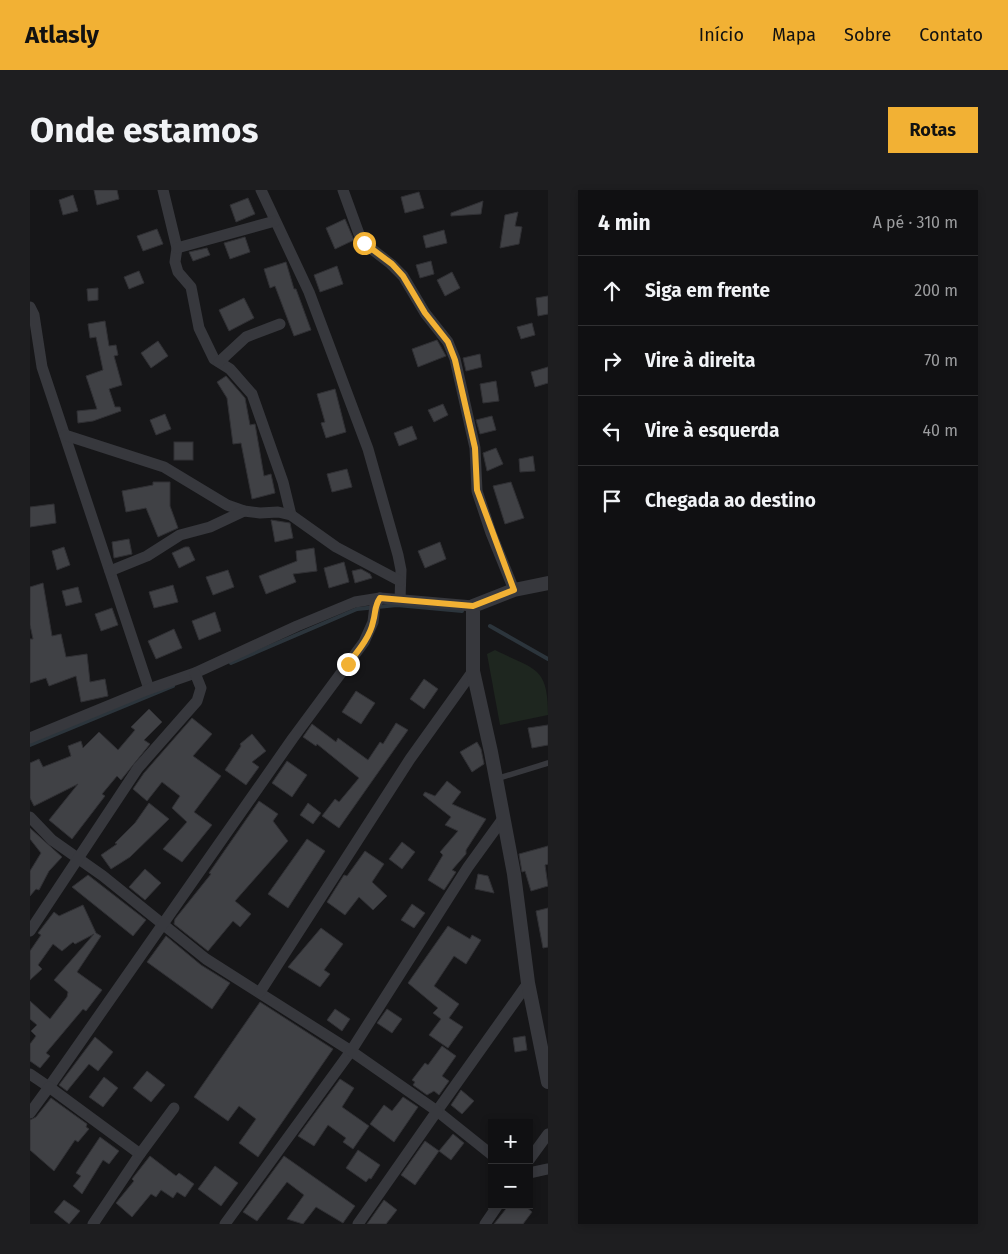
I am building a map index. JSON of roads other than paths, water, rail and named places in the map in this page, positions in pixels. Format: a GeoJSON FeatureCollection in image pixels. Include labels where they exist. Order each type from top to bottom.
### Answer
{"type":"FeatureCollection","features":[{"type":"Feature","properties":{"kind":"street"},"geometry":{"type":"LineString","coordinates":[[163,190],[177,248],[175,262],[178,272],[191,286],[199,328],[212,354],[241,379],[252,394],[291,514]]}},
{"type":"Feature","properties":{"kind":"street"},"geometry":{"type":"LineString","coordinates":[[261,190],[309,292],[368,449],[394,535],[401,570],[400,600]]}},
{"type":"Feature","properties":{"kind":"street"},"geometry":{"type":"LineString","coordinates":[[344,190],[359,234],[364,243],[392,264],[403,276],[425,313],[448,342],[455,360],[475,448],[477,490],[514,590]]}},
{"type":"Feature","properties":{"kind":"street"},"geometry":{"type":"LineString","coordinates":[[177,248],[275,221]]}},
{"type":"Feature","properties":{"kind":"street"},"geometry":{"type":"LineString","coordinates":[[30,308],[34,315],[42,367],[148,689]]}},
{"type":"Feature","properties":{"kind":"street"},"geometry":{"type":"LineString","coordinates":[[219,362],[246,337],[280,324]]}},
{"type":"Feature","properties":{"kind":"street"},"geometry":{"type":"LineString","coordinates":[[65,434],[164,467],[227,505],[244,511],[291,514],[336,547],[400,581]]}},
{"type":"Feature","properties":{"kind":"street"},"geometry":{"type":"LineString","coordinates":[[110,571],[140,559],[180,535],[210,527],[244,511]]}},
{"type":"Feature","properties":{"kind":"street"},"geometry":{"type":"LineString","coordinates":[[30,738],[148,689],[196,675],[305,622],[354,602],[400,600],[473,606],[514,590],[548,584]]}},
{"type":"Feature","properties":{"kind":"street"},"geometry":{"type":"LineString","coordinates":[[30,1113],[163,926],[293,738],[364,642],[373,622],[377,602]]}},
{"type":"Feature","properties":{"kind":"street"},"geometry":{"type":"LineString","coordinates":[[473,606],[473,672],[514,874],[528,983],[548,1082]]}},
{"type":"Feature","properties":{"kind":"street"},"geometry":{"type":"LineString","coordinates":[[260,992],[410,759],[473,672]]}},
{"type":"Feature","properties":{"kind":"street"},"geometry":{"type":"LineString","coordinates":[[30,931],[138,768],[191,709],[201,688],[196,675]]}},
{"type":"Feature","properties":{"kind":"street"},"geometry":{"type":"LineString","coordinates":[[30,817],[52,840],[103,876],[206,959],[351,1051],[437,1111],[488,1152]]}},
{"type":"Feature","properties":{"kind":"street"},"geometry":{"type":"LineString","coordinates":[[225,1224],[351,1051],[468,867],[502,820]]}},
{"type":"Feature","properties":{"kind":"street"},"geometry":{"type":"LineString","coordinates":[[358,1224],[528,983]]}},
{"type":"Feature","properties":{"kind":"street"},"geometry":{"type":"LineString","coordinates":[[30,1074],[140,1154]]}},
{"type":"Feature","properties":{"kind":"street"},"geometry":{"type":"LineString","coordinates":[[93,1224],[140,1154],[174,1108]]}},
{"type":"Feature","properties":{"kind":"street"},"geometry":{"type":"LineString","coordinates":[[533,1155],[548,1134]]}},
{"type":"Feature","properties":{"kind":"street"},"geometry":{"type":"LineString","coordinates":[[533,1172],[548,1168]]}},
{"type":"Feature","properties":{"kind":"street"},"geometry":{"type":"LineString","coordinates":[[485,1224],[495,1209]]}},
{"type":"Feature","properties":{"kind":"lane"},"geometry":{"type":"LineString","coordinates":[[496,779],[548,763]]}},
{"type":"Feature","properties":{"kind":"waterway"},"geometry":{"type":"LineString","coordinates":[[231,663],[357,609],[397,605],[462,611]]}},
{"type":"Feature","properties":{"kind":"waterway"},"geometry":{"type":"LineString","coordinates":[[490,626],[548,659]]}},
{"type":"Feature","properties":{"kind":"waterway"},"geometry":{"type":"LineString","coordinates":[[30,745],[173,686]]}}]}
